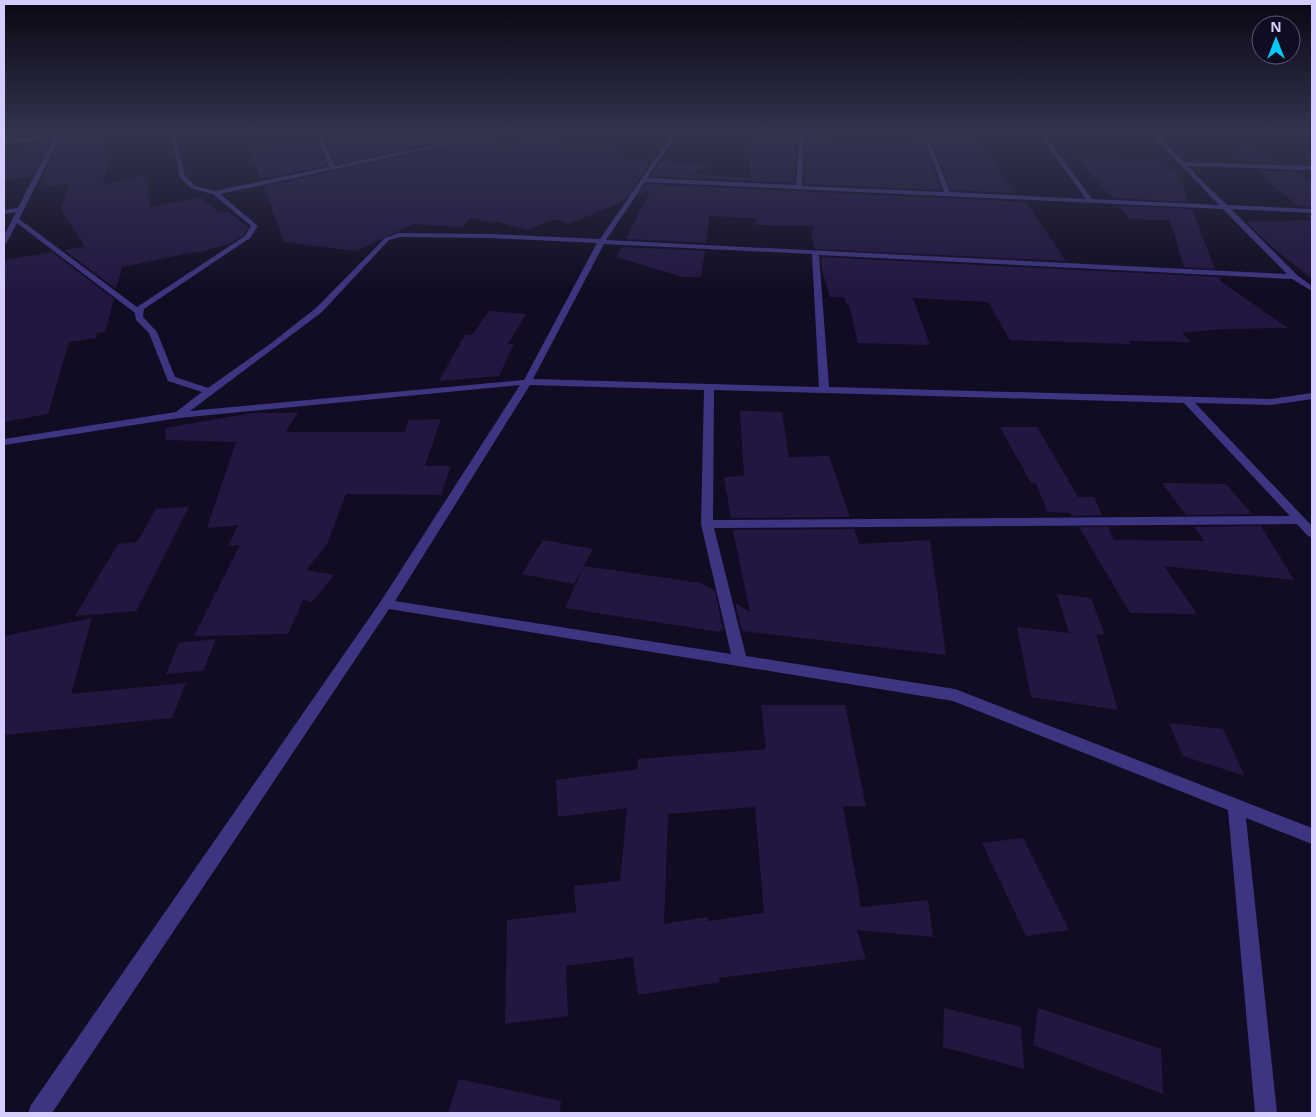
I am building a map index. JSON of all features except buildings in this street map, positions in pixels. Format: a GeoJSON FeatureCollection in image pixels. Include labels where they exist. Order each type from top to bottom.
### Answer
{"type":"FeatureCollection","features":[{"type":"Feature","properties":{"kind":"street"},"geometry":{"type":"LineString","coordinates":[[4,242],[33,184]]}},
{"type":"Feature","properties":{"kind":"street"},"geometry":{"type":"LineString","coordinates":[[190,184],[193,187],[216,193],[255,226],[248,237],[140,308],[140,318],[153,332],[171,379],[209,391]]}},
{"type":"Feature","properties":{"kind":"street"},"geometry":{"type":"LineString","coordinates":[[216,193],[259,184]]}},
{"type":"Feature","properties":{"kind":"street"},"geometry":{"type":"LineString","coordinates":[[39,1113],[386,604],[527,382],[602,241],[642,184]]}},
{"type":"Feature","properties":{"kind":"street"},"geometry":{"type":"LineString","coordinates":[[736,184],[1312,211]]}},
{"type":"Feature","properties":{"kind":"street"},"geometry":{"type":"LineString","coordinates":[[944,184],[948,194]]}},
{"type":"Feature","properties":{"kind":"street"},"geometry":{"type":"LineString","coordinates":[[1078,184],[1090,200]]}},
{"type":"Feature","properties":{"kind":"street"},"geometry":{"type":"LineString","coordinates":[[1202,184],[1294,277],[1312,289]]}},
{"type":"Feature","properties":{"kind":"street"},"geometry":{"type":"LineString","coordinates":[[4,212],[20,210]]}},
{"type":"Feature","properties":{"kind":"street"},"geometry":{"type":"LineString","coordinates":[[15,219],[140,313]]}},
{"type":"Feature","properties":{"kind":"street"},"geometry":{"type":"LineString","coordinates":[[179,415],[319,310],[387,239],[412,234],[602,241],[1294,277]]}},
{"type":"Feature","properties":{"kind":"street"},"geometry":{"type":"LineString","coordinates":[[815,252],[824,390]]}},
{"type":"Feature","properties":{"kind":"street"},"geometry":{"type":"LineString","coordinates":[[4,442],[179,415],[527,382],[1271,402],[1312,396]]}},
{"type":"Feature","properties":{"kind":"street"},"geometry":{"type":"LineString","coordinates":[[709,387],[707,524],[740,660]]}},
{"type":"Feature","properties":{"kind":"street"},"geometry":{"type":"LineString","coordinates":[[1187,400],[1312,533]]}},
{"type":"Feature","properties":{"kind":"street"},"geometry":{"type":"LineString","coordinates":[[707,524],[1300,520]]}},
{"type":"Feature","properties":{"kind":"street"},"geometry":{"type":"LineString","coordinates":[[386,604],[955,695],[1312,836]]}},
{"type":"Feature","properties":{"kind":"street"},"geometry":{"type":"LineString","coordinates":[[1236,806],[1266,1113]]}}]}
